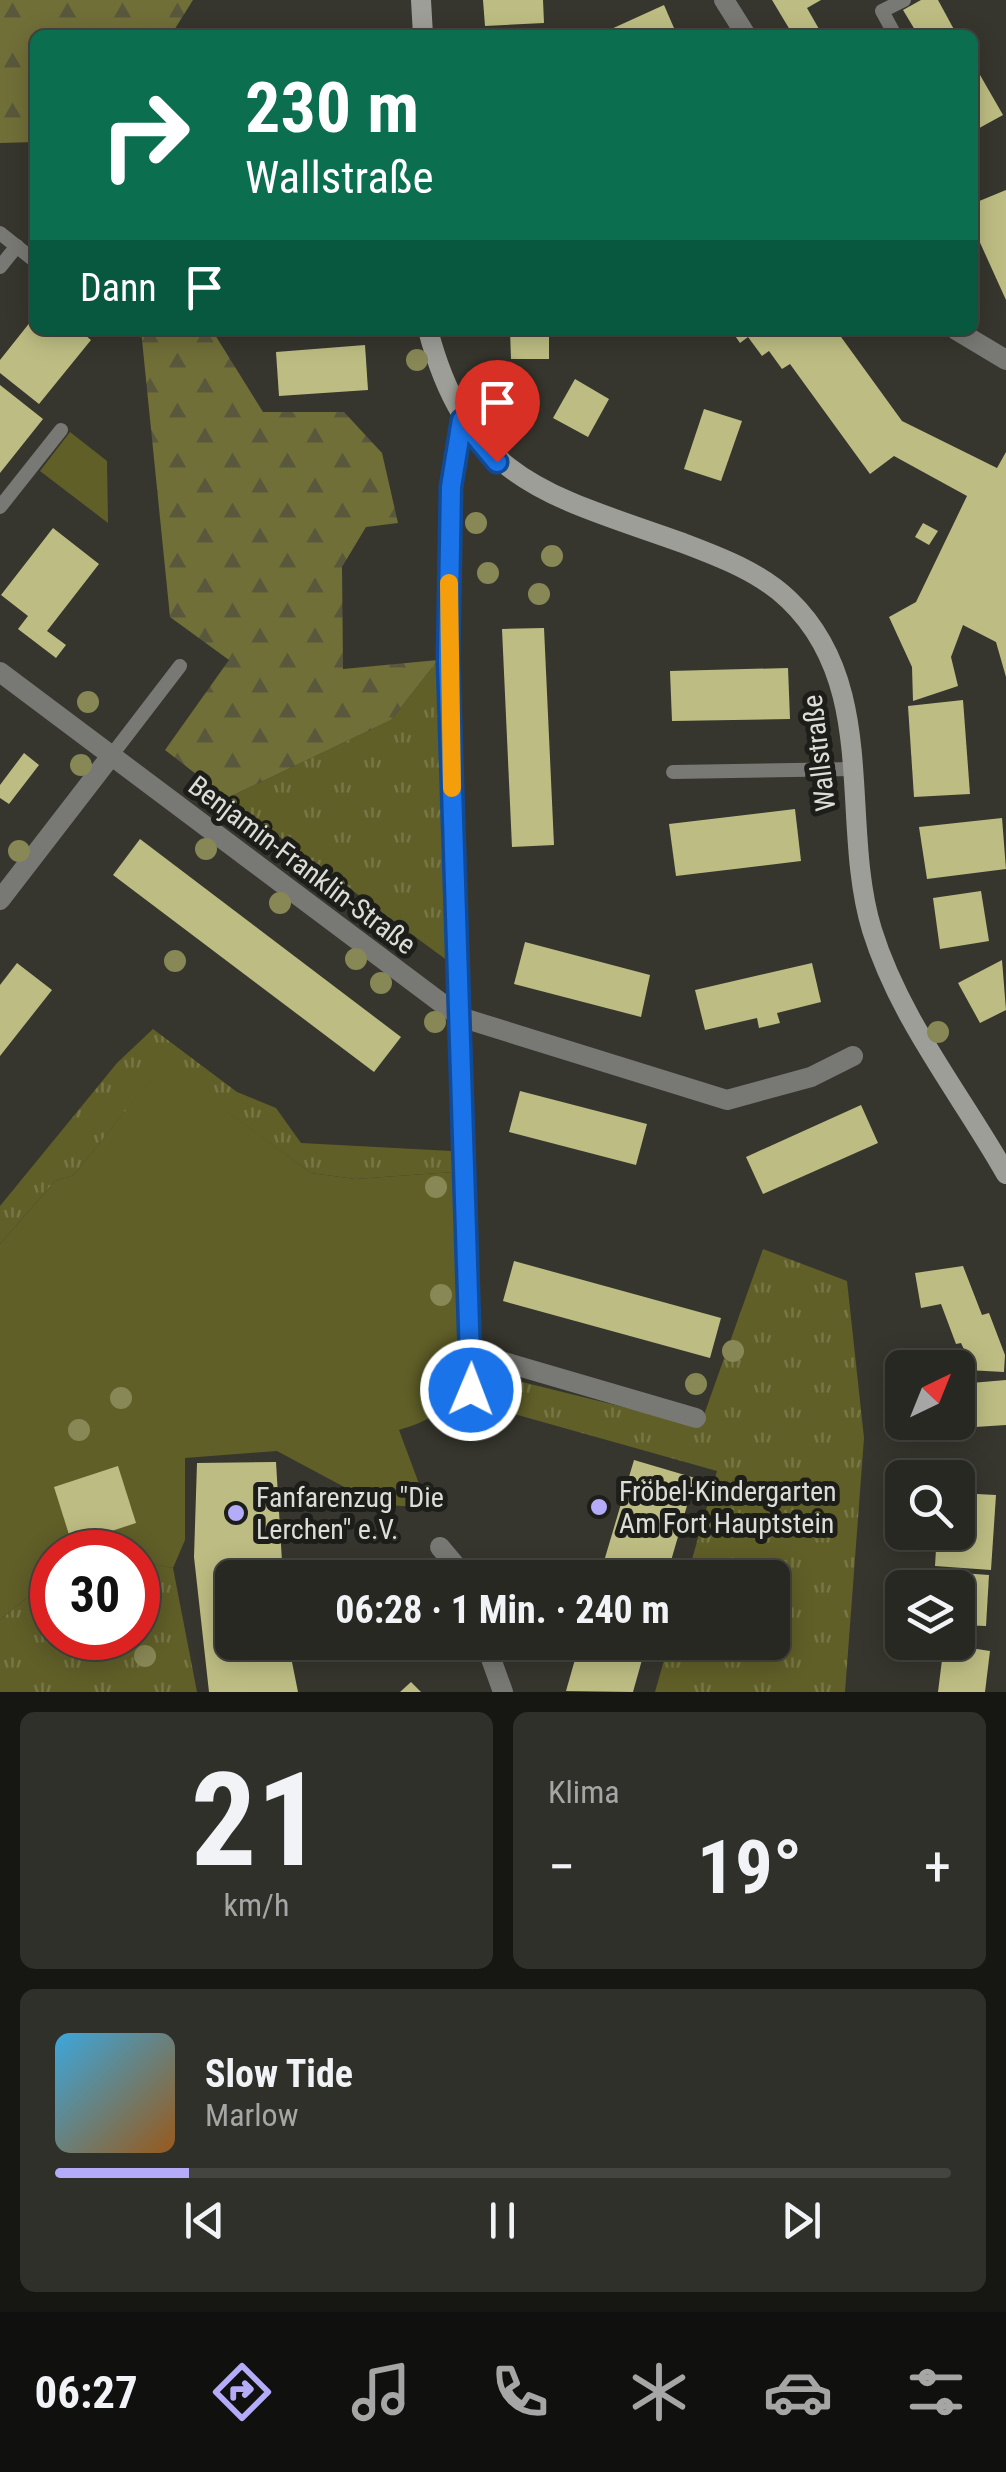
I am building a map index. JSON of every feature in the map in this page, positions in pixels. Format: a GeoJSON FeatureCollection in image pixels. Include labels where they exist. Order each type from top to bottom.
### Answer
{"type":"FeatureCollection","features":[{"type":"Feature","properties":{"kind":"street"},"geometry":{"type":"LineString","coordinates":[[422,0],[424,30]]}},
{"type":"Feature","properties":{"kind":"street"},"geometry":{"type":"LineString","coordinates":[[724,0],[743,30]]}},
{"type":"Feature","properties":{"kind":"street","name":"Wallstraße"},"geometry":{"type":"LineString","coordinates":[[429,335],[441,379],[462,420],[497,462],[529,484],[717,555],[789,600],[823,642],[838,679],[855,769],[856,835],[870,926],[892,988],[1006,1174]]}},
{"type":"Feature","properties":{"kind":"street"},"geometry":{"type":"LineString","coordinates":[[964,335],[1006,360]]}},
{"type":"Feature","properties":{"kind":"street","name":"Benjamin-Franklin-Straße"},"geometry":{"type":"LineString","coordinates":[[462,420],[451,487],[448,627],[473,1353],[471,1390]]}},
{"type":"Feature","properties":{"kind":"street","name":"Benjamin-Franklin-Straße"},"geometry":{"type":"LineString","coordinates":[[0,672],[460,1017],[727,1100],[811,1077],[852,1056]]}},
{"type":"Feature","properties":{"kind":"street"},"geometry":{"type":"LineString","coordinates":[[0,900],[111,756]]}},
{"type":"Feature","properties":{"kind":"street"},"geometry":{"type":"LineString","coordinates":[[473,1353],[696,1418]]}},
{"type":"Feature","properties":{"kind":"street"},"geometry":{"type":"LineString","coordinates":[[440,1547],[451,1560]]}},
{"type":"Feature","properties":{"kind":"street"},"geometry":{"type":"LineString","coordinates":[[492,1660],[504,1692]]}},
{"type":"Feature","properties":{"kind":"lane"},"geometry":{"type":"LineString","coordinates":[[892,30],[882,11],[904,0]]}},
{"type":"Feature","properties":{"kind":"lane"},"geometry":{"type":"LineString","coordinates":[[0,234],[30,257]]}},
{"type":"Feature","properties":{"kind":"lane"},"geometry":{"type":"LineString","coordinates":[[0,267],[16,246]]}},
{"type":"Feature","properties":{"kind":"lane"},"geometry":{"type":"LineString","coordinates":[[0,507],[61,430]]}},
{"type":"Feature","properties":{"kind":"lane"},"geometry":{"type":"LineString","coordinates":[[111,756],[180,666]]}},
{"type":"Feature","properties":{"kind":"lane"},"geometry":{"type":"LineString","coordinates":[[673,772],[855,769]]}},
{"type":"Feature","properties":{"kind":"green space"},"geometry":{"type":"Polygon","coordinates":[[[0,0],[193,0],[174,30],[30,30],[30,142],[0,143],[0,0]]]}},
{"type":"Feature","properties":{"kind":"green space"},"geometry":{"type":"Polygon","coordinates":[[[142,335],[215,335],[263,412],[344,412],[382,453],[398,523],[366,527],[342,567],[343,669],[438,660],[391,720],[227,798],[165,750],[229,660],[170,617],[142,335]]]}},
{"type":"Feature","properties":{"kind":"green space"},"geometry":{"type":"Polygon","coordinates":[[[70,432],[107,461],[108,523],[40,471],[70,432]]]}},
{"type":"Feature","properties":{"kind":"green space"},"geometry":{"type":"Polygon","coordinates":[[[438,660],[448,961],[227,798],[391,720],[438,660]]]}},
{"type":"Feature","properties":{"kind":"green space"},"geometry":{"type":"Polygon","coordinates":[[[153,1029],[237,1092],[276,1108],[301,1143],[451,1151],[453,1172],[355,1179],[311,1173],[163,1065],[74,1175],[55,1181],[0,1244],[0,1206],[117,1063],[153,1029]]]}},
{"type":"Feature","properties":{"kind":"green space"},"geometry":{"type":"Polygon","coordinates":[[[163,1064],[311,1173],[355,1179],[453,1172],[460,1386],[434,1415],[399,1430],[428,1508],[376,1504],[277,1451],[185,1458],[185,1540],[173,1568],[160,1565],[160,1530],[30,1530],[30,1595],[0,1620],[0,1244],[55,1181],[74,1175],[163,1064]]]}},
{"type":"Feature","properties":{"kind":"green space"},"geometry":{"type":"Polygon","coordinates":[[[763,1249],[847,1281],[864,1438],[845,1692],[655,1692],[664,1660],[790,1660],[790,1560],[692,1560],[717,1471],[489,1407],[490,1374],[700,1426],[763,1249]]]}},
{"type":"Feature","properties":{"kind":"green space"},"geometry":{"type":"Polygon","coordinates":[[[160,1565],[173,1568],[197,1692],[0,1692],[0,1620],[30,1595],[30,1660],[160,1660],[160,1565]]]}},
{"type":"Feature","properties":{"kind":"building"},"geometry":{"type":"Polygon","coordinates":[[[483,0],[543,0],[544,23],[485,26],[483,0]]]}},
{"type":"Feature","properties":{"kind":"building"},"geometry":{"type":"Polygon","coordinates":[[[772,0],[821,0],[807,8],[819,29],[790,30],[772,0]]]}},
{"type":"Feature","properties":{"kind":"building"},"geometry":{"type":"Polygon","coordinates":[[[921,0],[938,0],[954,30],[915,30],[903,10],[921,0]]]}},
{"type":"Feature","properties":{"kind":"building"},"geometry":{"type":"Polygon","coordinates":[[[664,5],[675,30],[609,30],[664,5]]]}},
{"type":"Feature","properties":{"kind":"building"},"geometry":{"type":"Polygon","coordinates":[[[978,71],[1003,115],[978,129],[978,71]]]}},
{"type":"Feature","properties":{"kind":"building"},"geometry":{"type":"Polygon","coordinates":[[[1006,190],[1006,300],[978,238],[978,202],[1006,190]]]}},
{"type":"Feature","properties":{"kind":"building"},"geometry":{"type":"Polygon","coordinates":[[[30,322],[30,335],[85,335],[91,340],[39,404],[0,373],[0,360],[30,322]]]}},
{"type":"Feature","properties":{"kind":"building"},"geometry":{"type":"Polygon","coordinates":[[[510,335],[549,335],[549,359],[511,359],[510,335]]]}},
{"type":"Feature","properties":{"kind":"building"},"geometry":{"type":"Polygon","coordinates":[[[734,335],[840,335],[902,421],[997,468],[1006,452],[1006,677],[996,642],[963,625],[951,657],[958,686],[913,701],[912,667],[889,617],[916,602],[967,496],[894,456],[870,474],[790,364],[782,369],[769,351],[762,356],[748,337],[740,343],[734,335]]]}},
{"type":"Feature","properties":{"kind":"building"},"geometry":{"type":"Polygon","coordinates":[[[365,345],[368,390],[279,396],[276,352],[365,345]]]}},
{"type":"Feature","properties":{"kind":"building"},"geometry":{"type":"Polygon","coordinates":[[[575,379],[609,399],[588,437],[553,418],[575,379]]]}},
{"type":"Feature","properties":{"kind":"building"},"geometry":{"type":"Polygon","coordinates":[[[0,385],[43,419],[0,473],[0,385]]]}},
{"type":"Feature","properties":{"kind":"building"},"geometry":{"type":"Polygon","coordinates":[[[704,409],[742,421],[721,481],[684,469],[704,409]]]}},
{"type":"Feature","properties":{"kind":"building"},"geometry":{"type":"Polygon","coordinates":[[[923,523],[938,531],[929,545],[915,537],[923,523]]]}},
{"type":"Feature","properties":{"kind":"building"},"geometry":{"type":"Polygon","coordinates":[[[53,528],[99,564],[47,631],[66,645],[56,658],[18,629],[28,616],[1,595],[53,528]]]}},
{"type":"Feature","properties":{"kind":"building"},"geometry":{"type":"Polygon","coordinates":[[[544,628],[554,845],[512,847],[502,629],[544,628]]]}},
{"type":"Feature","properties":{"kind":"building"},"geometry":{"type":"Polygon","coordinates":[[[788,668],[790,719],[672,721],[670,671],[788,668]]]}},
{"type":"Feature","properties":{"kind":"building"},"geometry":{"type":"Polygon","coordinates":[[[963,700],[970,794],[914,797],[908,706],[963,700]]]}},
{"type":"Feature","properties":{"kind":"building"},"geometry":{"type":"Polygon","coordinates":[[[24,753],[39,765],[9,804],[0,798],[0,785],[24,753]]]}},
{"type":"Feature","properties":{"kind":"building"},"geometry":{"type":"Polygon","coordinates":[[[795,809],[801,861],[676,876],[669,824],[795,809]]]}},
{"type":"Feature","properties":{"kind":"building"},"geometry":{"type":"Polygon","coordinates":[[[1002,818],[1006,869],[927,879],[919,827],[1002,818]]]}},
{"type":"Feature","properties":{"kind":"building"},"geometry":{"type":"Polygon","coordinates":[[[140,839],[401,1037],[374,1072],[113,875],[140,839]]]}},
{"type":"Feature","properties":{"kind":"building"},"geometry":{"type":"Polygon","coordinates":[[[981,891],[989,941],[940,949],[933,898],[981,891]]]}},
{"type":"Feature","properties":{"kind":"building"},"geometry":{"type":"Polygon","coordinates":[[[525,942],[650,975],[641,1017],[514,984],[525,942]]]}},
{"type":"Feature","properties":{"kind":"building"},"geometry":{"type":"Polygon","coordinates":[[[1002,960],[1006,1010],[980,1023],[958,983],[1002,960]]]}},
{"type":"Feature","properties":{"kind":"building"},"geometry":{"type":"Polygon","coordinates":[[[17,963],[52,990],[0,1056],[0,985],[17,963]]]}},
{"type":"Feature","properties":{"kind":"building"},"geometry":{"type":"Polygon","coordinates":[[[812,963],[821,1002],[777,1013],[780,1023],[759,1028],[757,1018],[705,1030],[695,990],[812,963]]]}},
{"type":"Feature","properties":{"kind":"building"},"geometry":{"type":"Polygon","coordinates":[[[520,1091],[647,1124],[636,1165],[509,1132],[520,1091]]]}},
{"type":"Feature","properties":{"kind":"building"},"geometry":{"type":"Polygon","coordinates":[[[861,1105],[878,1143],[763,1194],[746,1157],[861,1105]]]}},
{"type":"Feature","properties":{"kind":"building"},"geometry":{"type":"Polygon","coordinates":[[[514,1261],[721,1318],[710,1358],[503,1301],[514,1261]]]}},
{"type":"Feature","properties":{"kind":"building"},"geometry":{"type":"Polygon","coordinates":[[[963,1266],[982,1315],[989,1313],[1005,1355],[1004,1372],[975,1370],[975,1350],[964,1350],[961,1343],[956,1344],[941,1304],[921,1308],[915,1273],[963,1266]]]}},
{"type":"Feature","properties":{"kind":"building"},"geometry":{"type":"Polygon","coordinates":[[[1006,1380],[1006,1425],[975,1427],[975,1383],[1006,1380]]]}},
{"type":"Feature","properties":{"kind":"building"},"geometry":{"type":"Polygon","coordinates":[[[634,1460],[695,1478],[671,1560],[604,1560],[634,1460]]]}},
{"type":"Feature","properties":{"kind":"building"},"geometry":{"type":"Polygon","coordinates":[[[276,1462],[282,1560],[215,1560],[215,1660],[292,1660],[298,1692],[209,1692],[194,1557],[197,1463],[276,1462]]]}},
{"type":"Feature","properties":{"kind":"building"},"geometry":{"type":"Polygon","coordinates":[[[118,1466],[136,1523],[115,1530],[68,1530],[54,1487],[118,1466]]]}},
{"type":"Feature","properties":{"kind":"building"},"geometry":{"type":"Polygon","coordinates":[[[975,1494],[996,1495],[991,1570],[935,1566],[936,1550],[975,1550],[975,1494]]]}},
{"type":"Feature","properties":{"kind":"building"},"geometry":{"type":"Polygon","coordinates":[[[975,1574],[989,1575],[986,1626],[975,1626],[975,1574]]]}},
{"type":"Feature","properties":{"kind":"building"},"geometry":{"type":"Polygon","coordinates":[[[975,1649],[990,1651],[985,1692],[938,1692],[942,1660],[975,1660],[975,1649]]]}},
{"type":"Feature","properties":{"kind":"building"},"geometry":{"type":"Polygon","coordinates":[[[575,1660],[642,1660],[633,1692],[566,1691],[575,1660]]]}},
{"type":"Feature","properties":{"kind":"building"},"geometry":{"type":"Polygon","coordinates":[[[411,1682],[421,1692],[400,1692],[411,1682]]]}},
{"type":"Feature","properties":{"kind":"slow traffic"},"geometry":{"type":"LineString","coordinates":[[449,583],[452,788]]}},
{"type":"Feature","properties":{"kind":"place","name":"Fröbel-Kindergarten Am Fort Hauptstein"},"geometry":{"type":"Point","coordinates":[599,1507]}},
{"type":"Feature","properties":{"kind":"place","name":"Fanfarenzug \"Die Lerchen\" e.V."},"geometry":{"type":"Point","coordinates":[236,1513]}},
{"type":"Feature","properties":{"kind":"route"},"geometry":{"type":"LineString","coordinates":[[471,1390],[473,1353],[448,661],[451,487],[462,420],[497,462]]}}]}
